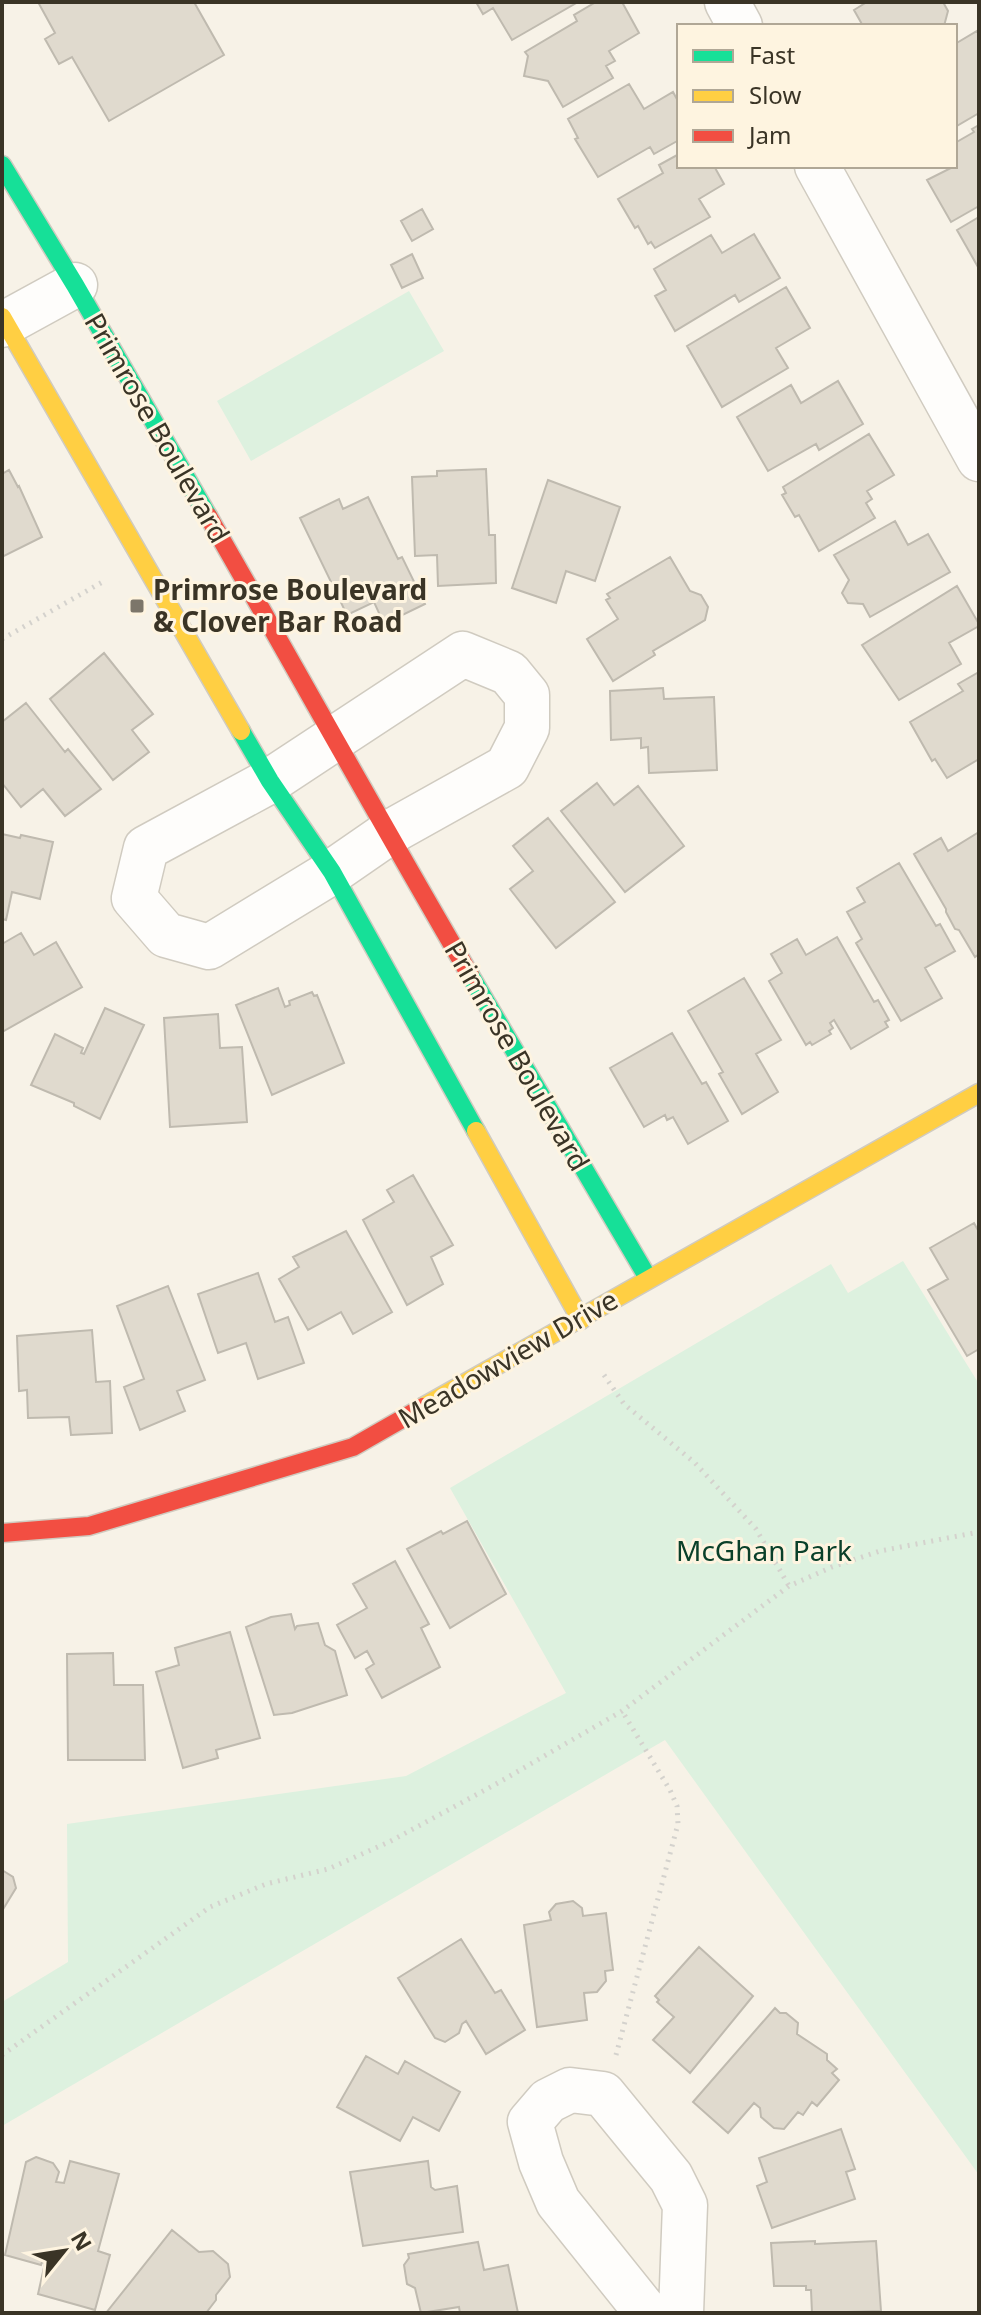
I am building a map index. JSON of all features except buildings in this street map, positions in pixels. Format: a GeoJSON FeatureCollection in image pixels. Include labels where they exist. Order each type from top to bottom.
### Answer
{"type":"FeatureCollection","features":[{"type":"Feature","properties":{"kind":"street"},"geometry":{"type":"LineString","coordinates":[[727,2],[739,24]]}},
{"type":"Feature","properties":{"kind":"street"},"geometry":{"type":"LineString","coordinates":[[818,168],[979,459]]}},
{"type":"Feature","properties":{"kind":"street","name":"Primrose Boulevard"},"geometry":{"type":"LineString","coordinates":[[8,191],[75,285],[335,737],[387,834],[648,1278]]}},
{"type":"Feature","properties":{"kind":"street","name":"Primrose Boulevard"},"geometry":{"type":"LineString","coordinates":[[75,285],[3,321],[144,559],[270,781],[332,872],[581,1320]]}},
{"type":"Feature","properties":{"kind":"street"},"geometry":{"type":"LineString","coordinates":[[463,654],[509,673],[527,695],[527,728],[507,767],[387,834],[332,872],[209,947],[166,935],[134,898],[146,848],[270,781],[335,737],[463,654]]}},
{"type":"Feature","properties":{"kind":"street","name":"Meadowview Drive"},"geometry":{"type":"LineString","coordinates":[[2,1533],[89,1526],[353,1447],[979,1093]]}},
{"type":"Feature","properties":{"kind":"street"},"geometry":{"type":"LineString","coordinates":[[647,2313],[558,2202],[541,2162],[530,2122],[548,2101],[570,2090],[603,2094],[671,2177],[685,2205],[681,2313]]}},
{"type":"Feature","properties":{"kind":"path"},"geometry":{"type":"LineString","coordinates":[[2,639],[144,559]]}},
{"type":"Feature","properties":{"kind":"path"},"geometry":{"type":"LineString","coordinates":[[604,1375],[624,1404],[695,1463],[756,1529],[789,1586]]}},
{"type":"Feature","properties":{"kind":"path"},"geometry":{"type":"LineString","coordinates":[[2,2055],[210,1907],[266,1884],[328,1869],[389,1842],[622,1711],[789,1586],[880,1551],[979,1532]]}},
{"type":"Feature","properties":{"kind":"path"},"geometry":{"type":"LineString","coordinates":[[614,2059],[678,1824],[677,1806],[670,1790],[622,1711]]}},
{"type":"Feature","properties":{"kind":"green space"},"geometry":{"type":"Polygon","coordinates":[[[409,291],[444,351],[251,461],[217,401],[409,291]]]}},
{"type":"Feature","properties":{"kind":"green space","name":"McGhan Park"},"geometry":{"type":"Polygon","coordinates":[[[903,1261],[979,1384],[979,2175],[665,1740],[2,2126],[2,2002],[68,1962],[67,1824],[406,1776],[566,1693],[450,1488],[831,1264],[848,1293],[903,1261]]]}},
{"type":"Feature","properties":{"kind":"traffic: fast"},"geometry":{"type":"LineString","coordinates":[[2,165],[208,516]]}},
{"type":"Feature","properties":{"kind":"traffic: fast"},"geometry":{"type":"LineString","coordinates":[[241,731],[270,781],[332,872],[476,1131]]}},
{"type":"Feature","properties":{"kind":"traffic: fast"},"geometry":{"type":"LineString","coordinates":[[470,975],[648,1278]]}},
{"type":"Feature","properties":{"kind":"traffic: slow"},"geometry":{"type":"LineString","coordinates":[[2,317],[241,731]]}},
{"type":"Feature","properties":{"kind":"traffic: slow"},"geometry":{"type":"LineString","coordinates":[[423,1407],[979,1093]]}},
{"type":"Feature","properties":{"kind":"traffic: slow"},"geometry":{"type":"LineString","coordinates":[[476,1131],[581,1320]]}},
{"type":"Feature","properties":{"kind":"traffic: jam"},"geometry":{"type":"LineString","coordinates":[[208,516],[470,975]]}},
{"type":"Feature","properties":{"kind":"traffic: jam"},"geometry":{"type":"LineString","coordinates":[[2,1533],[89,1526],[353,1447],[423,1407]]}},
{"type":"Feature","properties":{"kind":"place","name":"Primrose Boulevard & Clover Bar Road"},"geometry":{"type":"Point","coordinates":[137,606]}}]}
